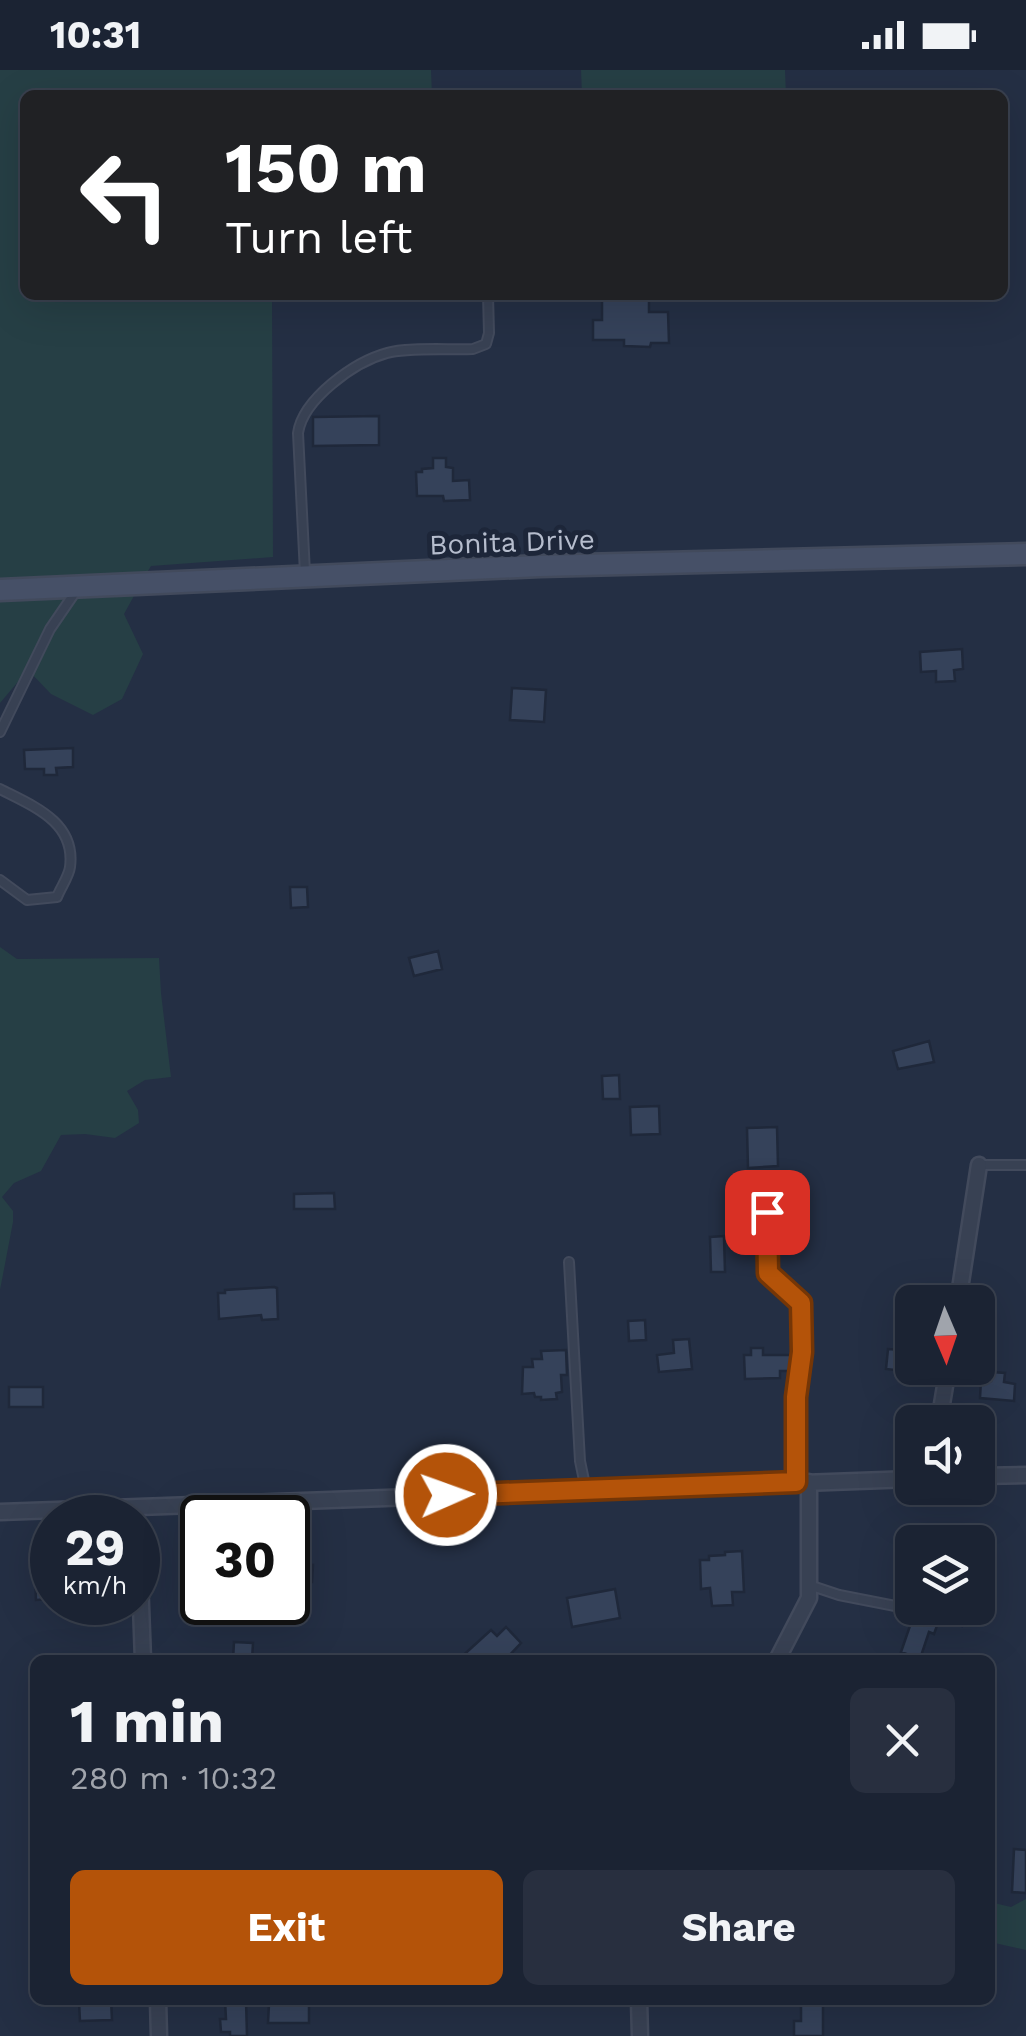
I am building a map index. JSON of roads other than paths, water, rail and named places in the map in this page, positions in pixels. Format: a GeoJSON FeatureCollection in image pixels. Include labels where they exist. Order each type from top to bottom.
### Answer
{"type":"FeatureCollection","features":[{"type":"Feature","properties":{"kind":"street","name":"Bonita Drive"},"geometry":{"type":"LineString","coordinates":[[0,590],[540,566],[1026,554]]}},
{"type":"Feature","properties":{"kind":"street"},"geometry":{"type":"LineString","coordinates":[[961,1285],[980,1165]]}},
{"type":"Feature","properties":{"kind":"street"},"geometry":{"type":"LineString","coordinates":[[995,1476],[1026,1475]]}},
{"type":"Feature","properties":{"kind":"street"},"geometry":{"type":"LineString","coordinates":[[160,1515],[586,1490],[895,1479]]}},
{"type":"Feature","properties":{"kind":"street"},"geometry":{"type":"LineString","coordinates":[[780,1655],[809,1598],[803,1482]]}},
{"type":"Feature","properties":{"kind":"street"},"geometry":{"type":"LineString","coordinates":[[0,1512],[30,1513]]}},
{"type":"Feature","properties":{"kind":"street"},"geometry":{"type":"LineString","coordinates":[[142,1625],[143,1655]]}},
{"type":"Feature","properties":{"kind":"street"},"geometry":{"type":"LineString","coordinates":[[158,2005],[159,2036]]}},
{"type":"Feature","properties":{"kind":"street"},"geometry":{"type":"LineString","coordinates":[[639,2005],[640,2036]]}},
{"type":"Feature","properties":{"kind":"lane"},"geometry":{"type":"LineString","coordinates":[[305,577],[298,433],[305,411],[327,387],[388,352],[473,349],[486,344],[488,300]]}},
{"type":"Feature","properties":{"kind":"lane"},"geometry":{"type":"LineString","coordinates":[[0,732],[50,629],[78,587]]}},
{"type":"Feature","properties":{"kind":"lane"},"geometry":{"type":"LineString","coordinates":[[0,789],[52,817],[69,840],[70,868],[57,896],[27,900],[0,880]]}},
{"type":"Feature","properties":{"kind":"lane"},"geometry":{"type":"LineString","coordinates":[[980,1165],[1026,1165]]}},
{"type":"Feature","properties":{"kind":"lane"},"geometry":{"type":"LineString","coordinates":[[767,1212],[768,1273],[801,1303],[802,1352],[796,1397],[803,1482]]}},
{"type":"Feature","properties":{"kind":"lane"},"geometry":{"type":"LineString","coordinates":[[569,1262],[580,1461],[586,1490]]}},
{"type":"Feature","properties":{"kind":"lane"},"geometry":{"type":"LineString","coordinates":[[809,1585],[840,1596],[895,1606]]}}]}
